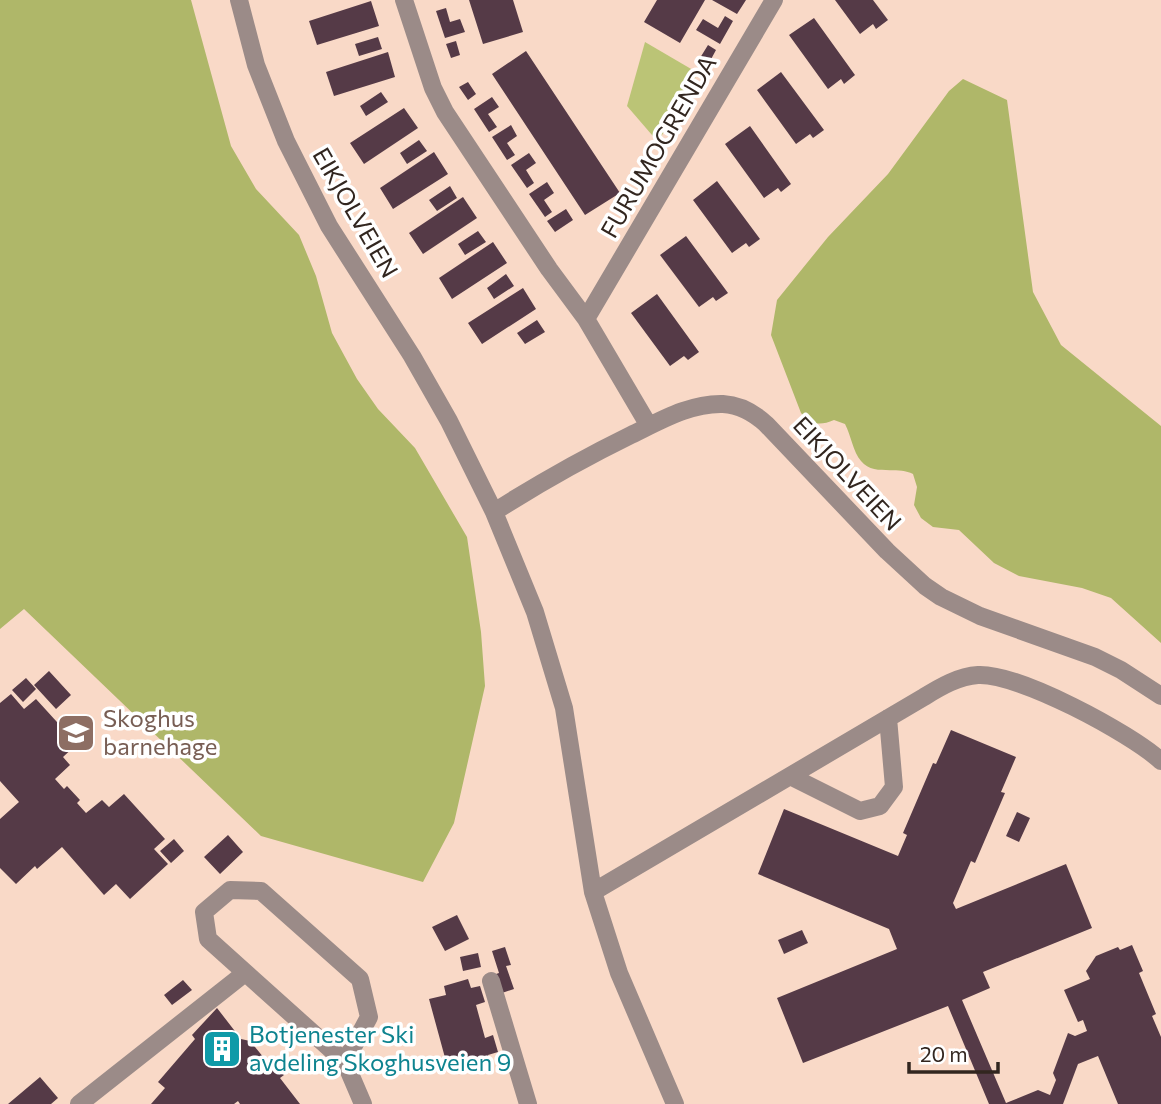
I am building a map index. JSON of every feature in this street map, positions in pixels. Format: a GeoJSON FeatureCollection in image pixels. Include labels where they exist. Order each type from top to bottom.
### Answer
{"type":"FeatureCollection","features":[{"type":"Feature","properties":{"kind":"street","name":"EIKJOLVEIEN"},"geometry":{"type":"LineString","coordinates":[[239,0],[256,65],[291,151],[329,226],[412,356],[449,421],[494,512],[535,612],[564,708],[593,892],[619,973],[675,1104]]}},
{"type":"Feature","properties":{"kind":"street"},"geometry":{"type":"LineString","coordinates":[[404,0],[433,88],[445,112],[549,270],[586,319],[649,426]]}},
{"type":"Feature","properties":{"kind":"street","name":"FURUMOGRENDA"},"geometry":{"type":"LineString","coordinates":[[586,319],[774,0]]}},
{"type":"Feature","properties":{"kind":"street","name":"EIKJOLVEIEN"},"geometry":{"type":"LineString","coordinates":[[494,512],[595,453],[696,406],[723,404],[743,408],[766,424],[887,551],[925,586],[980,615],[1103,661],[1161,696]]}},
{"type":"Feature","properties":{"kind":"street"},"geometry":{"type":"LineString","coordinates":[[593,892],[945,685],[977,675],[1012,679],[1048,695],[1140,744],[1161,761]]}},
{"type":"Feature","properties":{"kind":"street"},"geometry":{"type":"LineString","coordinates":[[790,776],[860,811],[880,806],[894,786],[888,718]]}},
{"type":"Feature","properties":{"kind":"street"},"geometry":{"type":"LineString","coordinates":[[345,1062],[369,1017],[360,979],[261,891],[230,890],[204,912],[208,939],[345,1062],[363,1104]]}},
{"type":"Feature","properties":{"kind":"street"},"geometry":{"type":"LineString","coordinates":[[79,1104],[245,973]]}},
{"type":"Feature","properties":{"kind":"street"},"geometry":{"type":"LineString","coordinates":[[491,981],[528,1104]]}},
{"type":"Feature","properties":{"kind":"green space"},"geometry":{"type":"Polygon","coordinates":[[[0,0],[191,0],[231,146],[256,189],[299,235],[316,276],[332,333],[357,379],[378,409],[415,448],[467,537],[481,632],[485,686],[454,823],[423,882],[261,836],[24,609],[0,629],[0,0]]]}},
{"type":"Feature","properties":{"kind":"green space"},"geometry":{"type":"Polygon","coordinates":[[[645,42],[698,73],[658,142],[627,106],[645,42]]]}},
{"type":"Feature","properties":{"kind":"green space"},"geometry":{"type":"Polygon","coordinates":[[[963,79],[1007,100],[1033,292],[1061,345],[1161,426],[1161,643],[1111,598],[1082,588],[1019,576],[994,563],[959,530],[933,527],[921,518],[914,505],[917,487],[913,474],[866,466],[856,453],[845,424],[834,420],[816,423],[801,413],[771,335],[777,300],[828,237],[888,174],[949,91],[963,79]]]}},
{"type":"Feature","properties":{"kind":"building"},"geometry":{"type":"Polygon","coordinates":[[[469,0],[513,0],[523,32],[483,44],[469,0]]]}},
{"type":"Feature","properties":{"kind":"building"},"geometry":{"type":"Polygon","coordinates":[[[657,0],[705,0],[680,43],[644,22],[657,0]]]}},
{"type":"Feature","properties":{"kind":"building"},"geometry":{"type":"Polygon","coordinates":[[[712,0],[746,0],[737,14],[712,0]]]}},
{"type":"Feature","properties":{"kind":"building"},"geometry":{"type":"Polygon","coordinates":[[[835,0],[873,0],[888,20],[876,29],[873,24],[860,34],[835,0]]]}},
{"type":"Feature","properties":{"kind":"building"},"geometry":{"type":"Polygon","coordinates":[[[371,1],[379,26],[317,45],[309,21],[371,1]]]}},
{"type":"Feature","properties":{"kind":"building"},"geometry":{"type":"Polygon","coordinates":[[[446,8],[450,22],[460,19],[465,32],[445,38],[436,11],[446,8]]]}},
{"type":"Feature","properties":{"kind":"building"},"geometry":{"type":"Polygon","coordinates":[[[725,16],[733,21],[720,44],[696,30],[703,19],[718,28],[725,16]]]}},
{"type":"Feature","properties":{"kind":"building"},"geometry":{"type":"Polygon","coordinates":[[[814,18],[855,75],[844,84],[841,79],[828,89],[789,35],[814,18]]]}},
{"type":"Feature","properties":{"kind":"building"},"geometry":{"type":"Polygon","coordinates":[[[378,37],[382,49],[359,56],[355,44],[378,37]]]}},
{"type":"Feature","properties":{"kind":"building"},"geometry":{"type":"Polygon","coordinates":[[[456,41],[460,55],[451,58],[446,44],[456,41]]]}},
{"type":"Feature","properties":{"kind":"building"},"geometry":{"type":"Polygon","coordinates":[[[708,45],[716,50],[709,63],[700,58],[708,45]]]}},
{"type":"Feature","properties":{"kind":"building"},"geometry":{"type":"Polygon","coordinates":[[[526,51],[620,193],[585,215],[492,74],[526,51]]]}},
{"type":"Feature","properties":{"kind":"building"},"geometry":{"type":"Polygon","coordinates":[[[388,52],[395,77],[334,96],[326,72],[388,52]]]}},
{"type":"Feature","properties":{"kind":"building"},"geometry":{"type":"Polygon","coordinates":[[[781,72],[824,130],[813,138],[810,134],[796,144],[757,90],[781,72]]]}},
{"type":"Feature","properties":{"kind":"building"},"geometry":{"type":"Polygon","coordinates":[[[468,82],[476,94],[468,100],[459,87],[468,82]]]}},
{"type":"Feature","properties":{"kind":"building"},"geometry":{"type":"Polygon","coordinates":[[[381,92],[388,102],[366,116],[360,106],[381,92]]]}},
{"type":"Feature","properties":{"kind":"building"},"geometry":{"type":"Polygon","coordinates":[[[492,97],[499,107],[488,114],[497,127],[489,132],[474,109],[492,97]]]}},
{"type":"Feature","properties":{"kind":"building"},"geometry":{"type":"Polygon","coordinates":[[[404,108],[418,128],[364,164],[350,143],[404,108]]]}},
{"type":"Feature","properties":{"kind":"building"},"geometry":{"type":"Polygon","coordinates":[[[511,125],[517,136],[507,143],[515,155],[507,160],[492,137],[511,125]]]}},
{"type":"Feature","properties":{"kind":"building"},"geometry":{"type":"Polygon","coordinates":[[[750,126],[791,184],[781,192],[778,188],[764,198],[725,144],[750,126]]]}},
{"type":"Feature","properties":{"kind":"building"},"geometry":{"type":"Polygon","coordinates":[[[419,140],[427,151],[407,164],[400,153],[419,140]]]}},
{"type":"Feature","properties":{"kind":"building"},"geometry":{"type":"Polygon","coordinates":[[[434,152],[448,174],[393,209],[380,188],[434,152]]]}},
{"type":"Feature","properties":{"kind":"building"},"geometry":{"type":"Polygon","coordinates":[[[529,153],[536,163],[526,170],[534,183],[527,188],[511,165],[529,153]]]}},
{"type":"Feature","properties":{"kind":"building"},"geometry":{"type":"Polygon","coordinates":[[[717,181],[760,239],[749,247],[746,243],[732,253],[693,200],[717,181]]]}},
{"type":"Feature","properties":{"kind":"building"},"geometry":{"type":"Polygon","coordinates":[[[547,182],[554,193],[544,200],[552,212],[545,217],[529,194],[547,182]]]}},
{"type":"Feature","properties":{"kind":"building"},"geometry":{"type":"Polygon","coordinates":[[[450,186],[457,198],[437,211],[429,200],[450,186]]]}},
{"type":"Feature","properties":{"kind":"building"},"geometry":{"type":"Polygon","coordinates":[[[463,197],[477,218],[423,254],[409,233],[463,197]]]}},
{"type":"Feature","properties":{"kind":"building"},"geometry":{"type":"Polygon","coordinates":[[[566,209],[573,220],[555,232],[547,221],[566,209]]]}},
{"type":"Feature","properties":{"kind":"building"},"geometry":{"type":"Polygon","coordinates":[[[478,231],[486,242],[465,255],[458,244],[478,231]]]}},
{"type":"Feature","properties":{"kind":"building"},"geometry":{"type":"Polygon","coordinates":[[[686,236],[728,293],[716,301],[713,297],[699,307],[660,255],[686,236]]]}},
{"type":"Feature","properties":{"kind":"building"},"geometry":{"type":"Polygon","coordinates":[[[493,242],[507,263],[452,299],[439,278],[493,242]]]}},
{"type":"Feature","properties":{"kind":"building"},"geometry":{"type":"Polygon","coordinates":[[[506,274],[514,286],[494,299],[487,288],[506,274]]]}},
{"type":"Feature","properties":{"kind":"building"},"geometry":{"type":"Polygon","coordinates":[[[523,288],[536,309],[482,344],[468,323],[523,288]]]}},
{"type":"Feature","properties":{"kind":"building"},"geometry":{"type":"Polygon","coordinates":[[[657,294],[699,352],[688,360],[684,356],[670,366],[631,313],[657,294]]]}},
{"type":"Feature","properties":{"kind":"building"},"geometry":{"type":"Polygon","coordinates":[[[537,320],[545,332],[525,344],[517,333],[537,320]]]}},
{"type":"Feature","properties":{"kind":"building"},"geometry":{"type":"Polygon","coordinates":[[[49,671],[71,695],[56,709],[34,685],[49,671]]]}},
{"type":"Feature","properties":{"kind":"building"},"geometry":{"type":"Polygon","coordinates":[[[26,678],[36,689],[23,702],[12,690],[26,678]]]}},
{"type":"Feature","properties":{"kind":"building"},"geometry":{"type":"Polygon","coordinates":[[[11,694],[24,709],[36,699],[77,744],[63,757],[70,765],[55,779],[64,789],[67,786],[80,800],[77,803],[86,813],[102,800],[109,807],[124,794],[165,839],[154,849],[168,864],[130,899],[116,884],[104,895],[62,847],[37,869],[35,866],[16,884],[0,868],[0,819],[19,802],[0,781],[0,703],[11,694]]]}},
{"type":"Feature","properties":{"kind":"building"},"geometry":{"type":"Polygon","coordinates":[[[951,730],[1016,757],[1001,792],[1005,793],[975,863],[971,861],[953,903],[956,909],[1066,864],[1092,928],[983,972],[990,988],[962,1000],[1006,1103],[1038,1090],[1050,1095],[1056,1080],[1053,1073],[1068,1033],[1075,1036],[1087,1031],[1083,1020],[1078,1022],[1064,990],[1090,979],[1086,971],[1096,956],[1118,947],[1120,950],[1132,945],[1143,971],[1139,973],[1156,1014],[1152,1016],[1161,1037],[1161,1104],[1118,1104],[1098,1056],[1078,1064],[1063,1104],[989,1104],[948,1006],[803,1063],[777,998],[897,949],[889,929],[758,874],[784,809],[898,856],[907,835],[903,833],[933,763],[936,764],[951,730]]]}},
{"type":"Feature","properties":{"kind":"building"},"geometry":{"type":"Polygon","coordinates":[[[1017,812],[1030,818],[1019,842],[1006,836],[1017,812]]]}},
{"type":"Feature","properties":{"kind":"building"},"geometry":{"type":"Polygon","coordinates":[[[228,835],[243,852],[220,874],[204,857],[228,835]]]}},
{"type":"Feature","properties":{"kind":"building"},"geometry":{"type":"Polygon","coordinates":[[[174,839],[184,851],[171,863],[160,851],[174,839]]]}},
{"type":"Feature","properties":{"kind":"building"},"geometry":{"type":"Polygon","coordinates":[[[457,915],[469,939],[445,951],[432,927],[457,915]]]}},
{"type":"Feature","properties":{"kind":"building"},"geometry":{"type":"Polygon","coordinates":[[[802,930],[808,943],[784,954],[778,940],[802,930]]]}},
{"type":"Feature","properties":{"kind":"building"},"geometry":{"type":"Polygon","coordinates":[[[505,947],[511,965],[506,966],[514,989],[499,994],[493,975],[499,973],[492,951],[505,947]]]}},
{"type":"Feature","properties":{"kind":"building"},"geometry":{"type":"Polygon","coordinates":[[[478,953],[481,967],[463,971],[460,957],[478,953]]]}},
{"type":"Feature","properties":{"kind":"building"},"geometry":{"type":"Polygon","coordinates":[[[468,979],[471,988],[480,986],[485,1002],[476,1005],[485,1038],[493,1035],[498,1052],[488,1055],[491,1064],[466,1070],[464,1061],[447,1065],[429,999],[446,995],[444,986],[468,979]]]}},
{"type":"Feature","properties":{"kind":"building"},"geometry":{"type":"Polygon","coordinates":[[[183,980],[192,990],[172,1005],[164,995],[183,980]]]}},
{"type":"Feature","properties":{"kind":"building","name":"Botjenester Ski avdeling Skoghusveien 9"},"geometry":{"type":"Polygon","coordinates":[[[217,1008],[241,1039],[250,1041],[264,1058],[272,1060],[284,1075],[280,1078],[300,1104],[240,1104],[238,1101],[234,1104],[151,1104],[165,1088],[158,1082],[195,1039],[192,1035],[217,1008]]]}},
{"type":"Feature","properties":{"kind":"building"},"geometry":{"type":"Polygon","coordinates":[[[40,1077],[58,1098],[51,1104],[8,1104],[40,1077]]]}},
{"type":"Feature","properties":{"kind":"place","name":"Skoghus barnehage"},"geometry":{"type":"Point","coordinates":[76,733]}},
{"type":"Feature","properties":{"kind":"place","name":"Botjenester Ski avdeling Skoghusveien 9"},"geometry":{"type":"Point","coordinates":[222,1049]}}]}
